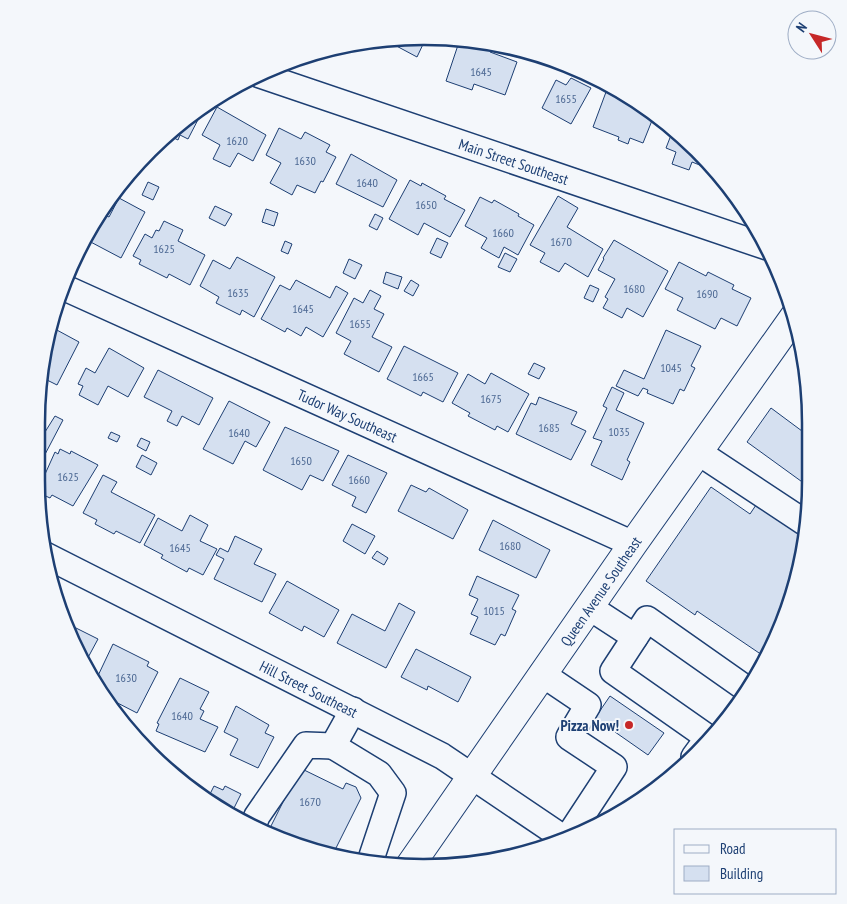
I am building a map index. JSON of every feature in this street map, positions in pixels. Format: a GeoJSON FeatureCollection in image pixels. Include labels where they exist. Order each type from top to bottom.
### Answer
{"type":"FeatureCollection","features":[{"type":"Feature","properties":{"kind":"main road","name":"Queen Avenue Southeast"},"geometry":{"type":"LineString","coordinates":[[414,859],[789,325]]}},
{"type":"Feature","properties":{"kind":"street","name":"Main Street Southeast"},"geometry":{"type":"LineString","coordinates":[[271,78],[756,243]]}},
{"type":"Feature","properties":{"kind":"street","name":"Tudor Way Southeast"},"geometry":{"type":"LineString","coordinates":[[70,290],[633,544]]}},
{"type":"Feature","properties":{"kind":"street"},"geometry":{"type":"LineString","coordinates":[[698,452],[800,519]]}},
{"type":"Feature","properties":{"kind":"street","name":"Hill Street Southeast"},"geometry":{"type":"LineString","coordinates":[[53,559],[442,756],[560,833]]}},
{"type":"Feature","properties":{"kind":"street"},"geometry":{"type":"LineString","coordinates":[[589,607],[636,637]]}},
{"type":"Feature","properties":{"kind":"street"},"geometry":{"type":"LineString","coordinates":[[698,740],[613,671],[647,619],[741,685]]}},
{"type":"Feature","properties":{"kind":"street"},"geometry":{"type":"LineString","coordinates":[[542,674],[588,705],[569,737],[614,767],[574,827]]}},
{"type":"Feature","properties":{"kind":"street"},"geometry":{"type":"LineString","coordinates":[[333,746],[352,710]]}},
{"type":"Feature","properties":{"kind":"street"},"geometry":{"type":"LineString","coordinates":[[256,820],[306,745],[333,746],[379,774],[393,794],[372,856]]}},
{"type":"Feature","properties":{"kind":"building"},"geometry":{"type":"Polygon","coordinates":[[[423,45],[417,57],[397,46],[423,45]]]}},
{"type":"Feature","properties":{"kind":"building"},"geometry":{"type":"Polygon","coordinates":[[[457,47],[490,51],[517,62],[505,95],[474,84],[472,90],[446,81],[457,47]]]}},
{"type":"Feature","properties":{"kind":"building"},"geometry":{"type":"Polygon","coordinates":[[[571,78],[591,88],[571,124],[542,108],[556,80],[566,85],[571,78]]]}},
{"type":"Feature","properties":{"kind":"building"},"geometry":{"type":"Polygon","coordinates":[[[606,92],[652,121],[643,143],[630,138],[628,144],[618,140],[619,137],[593,127],[606,92]]]}},
{"type":"Feature","properties":{"kind":"building"},"geometry":{"type":"Polygon","coordinates":[[[217,107],[266,135],[253,161],[238,153],[230,167],[213,159],[220,145],[202,135],[217,107]]]}},
{"type":"Feature","properties":{"kind":"building"},"geometry":{"type":"Polygon","coordinates":[[[198,119],[188,139],[180,135],[178,140],[175,138],[198,119]]]}},
{"type":"Feature","properties":{"kind":"building"},"geometry":{"type":"Polygon","coordinates":[[[279,128],[301,139],[305,132],[330,145],[326,152],[336,157],[315,193],[297,185],[292,195],[270,183],[281,163],[266,155],[279,128]]]}},
{"type":"Feature","properties":{"kind":"building"},"geometry":{"type":"Polygon","coordinates":[[[670,137],[699,165],[692,162],[689,170],[672,164],[676,152],[666,148],[670,137]]]}},
{"type":"Feature","properties":{"kind":"building"},"geometry":{"type":"Polygon","coordinates":[[[351,154],[397,180],[383,207],[336,184],[351,154]]]}},
{"type":"Feature","properties":{"kind":"building"},"geometry":{"type":"Polygon","coordinates":[[[410,180],[421,186],[422,183],[446,196],[444,199],[465,210],[450,237],[424,223],[418,235],[389,219],[410,180]]]}},
{"type":"Feature","properties":{"kind":"building"},"geometry":{"type":"Polygon","coordinates":[[[148,182],[159,187],[153,200],[142,195],[148,182]]]}},
{"type":"Feature","properties":{"kind":"building"},"geometry":{"type":"Polygon","coordinates":[[[558,196],[578,208],[567,227],[603,249],[588,277],[565,263],[559,272],[540,262],[545,253],[530,245],[558,196]]]}},
{"type":"Feature","properties":{"kind":"building"},"geometry":{"type":"Polygon","coordinates":[[[480,197],[492,203],[494,200],[534,225],[518,255],[504,247],[499,258],[481,248],[487,238],[465,226],[480,197]]]}},
{"type":"Feature","properties":{"kind":"building"},"geometry":{"type":"Polygon","coordinates":[[[119,198],[145,212],[121,258],[91,242],[107,216],[109,217],[119,198]]]}},
{"type":"Feature","properties":{"kind":"building"},"geometry":{"type":"Polygon","coordinates":[[[215,206],[232,214],[225,226],[209,218],[215,206]]]}},
{"type":"Feature","properties":{"kind":"building"},"geometry":{"type":"Polygon","coordinates":[[[266,209],[278,213],[274,226],[262,222],[266,209]]]}},
{"type":"Feature","properties":{"kind":"building"},"geometry":{"type":"Polygon","coordinates":[[[375,214],[383,218],[377,230],[369,226],[375,214]]]}},
{"type":"Feature","properties":{"kind":"building"},"geometry":{"type":"Polygon","coordinates":[[[164,221],[183,230],[178,241],[205,255],[190,285],[169,274],[167,278],[139,264],[141,260],[133,256],[145,234],[152,238],[156,230],[159,231],[164,221]]]}},
{"type":"Feature","properties":{"kind":"building"},"geometry":{"type":"Polygon","coordinates":[[[437,238],[448,243],[441,258],[430,253],[437,238]]]}},
{"type":"Feature","properties":{"kind":"building"},"geometry":{"type":"Polygon","coordinates":[[[614,240],[668,271],[643,317],[627,308],[622,318],[603,308],[608,299],[605,297],[615,279],[598,270],[614,240]]]}},
{"type":"Feature","properties":{"kind":"building"},"geometry":{"type":"Polygon","coordinates":[[[285,241],[292,244],[288,254],[281,251],[285,241]]]}},
{"type":"Feature","properties":{"kind":"building"},"geometry":{"type":"Polygon","coordinates":[[[505,253],[517,259],[510,272],[498,267],[505,253]]]}},
{"type":"Feature","properties":{"kind":"building"},"geometry":{"type":"Polygon","coordinates":[[[237,257],[275,277],[254,317],[242,310],[240,315],[216,303],[219,297],[200,286],[213,260],[230,269],[237,257]]]}},
{"type":"Feature","properties":{"kind":"building"},"geometry":{"type":"Polygon","coordinates":[[[349,259],[362,265],[355,279],[343,273],[349,259]]]}},
{"type":"Feature","properties":{"kind":"building"},"geometry":{"type":"Polygon","coordinates":[[[679,262],[706,276],[708,272],[734,285],[732,289],[751,298],[737,326],[721,318],[715,329],[677,310],[683,298],[665,289],[679,262]]]}},
{"type":"Feature","properties":{"kind":"building"},"geometry":{"type":"Polygon","coordinates":[[[386,272],[402,277],[398,289],[383,283],[386,272]]]}},
{"type":"Feature","properties":{"kind":"building"},"geometry":{"type":"Polygon","coordinates":[[[296,280],[330,298],[336,286],[348,293],[323,337],[306,327],[301,336],[287,328],[285,332],[261,319],[280,285],[290,290],[296,280]]]}},
{"type":"Feature","properties":{"kind":"building"},"geometry":{"type":"Polygon","coordinates":[[[411,280],[419,285],[413,296],[404,291],[411,280]]]}},
{"type":"Feature","properties":{"kind":"building"},"geometry":{"type":"Polygon","coordinates":[[[590,285],[599,289],[593,302],[584,298],[590,285]]]}},
{"type":"Feature","properties":{"kind":"building"},"geometry":{"type":"Polygon","coordinates":[[[370,290],[381,296],[374,309],[384,314],[372,337],[392,347],[379,372],[344,354],[351,341],[336,333],[354,298],[363,303],[370,290]]]}},
{"type":"Feature","properties":{"kind":"building"},"geometry":{"type":"Polygon","coordinates":[[[57,330],[79,342],[57,385],[48,380],[57,330]]]}},
{"type":"Feature","properties":{"kind":"building"},"geometry":{"type":"Polygon","coordinates":[[[666,330],[701,346],[691,366],[695,368],[684,391],[680,389],[673,404],[647,393],[648,390],[643,388],[638,396],[616,386],[624,370],[644,379],[666,330]]]}},
{"type":"Feature","properties":{"kind":"building"},"geometry":{"type":"Polygon","coordinates":[[[404,346],[458,373],[443,402],[423,392],[421,396],[387,379],[404,346]]]}},
{"type":"Feature","properties":{"kind":"building"},"geometry":{"type":"Polygon","coordinates":[[[109,348],[144,368],[128,397],[108,386],[98,405],[79,395],[83,386],[78,384],[86,368],[95,373],[109,348]]]}},
{"type":"Feature","properties":{"kind":"building"},"geometry":{"type":"Polygon","coordinates":[[[534,363],[545,368],[539,379],[528,374],[534,363]]]}},
{"type":"Feature","properties":{"kind":"building"},"geometry":{"type":"Polygon","coordinates":[[[158,370],[213,398],[199,425],[182,416],[177,426],[167,421],[172,411],[144,397],[158,370]]]}},
{"type":"Feature","properties":{"kind":"building"},"geometry":{"type":"Polygon","coordinates":[[[491,373],[529,394],[508,432],[497,426],[495,430],[468,416],[470,413],[452,403],[468,374],[485,384],[491,373]]]}},
{"type":"Feature","properties":{"kind":"building"},"geometry":{"type":"Polygon","coordinates":[[[612,387],[624,393],[616,410],[644,423],[627,460],[630,462],[622,480],[591,465],[602,441],[593,438],[607,408],[603,406],[612,387]]]}},
{"type":"Feature","properties":{"kind":"building"},"geometry":{"type":"Polygon","coordinates":[[[539,397],[577,412],[571,424],[586,431],[571,460],[516,434],[531,403],[536,405],[539,397]]]}},
{"type":"Feature","properties":{"kind":"building"},"geometry":{"type":"Polygon","coordinates":[[[229,401],[270,422],[256,447],[245,441],[233,464],[203,449],[229,401]]]}},
{"type":"Feature","properties":{"kind":"building"},"geometry":{"type":"Polygon","coordinates":[[[771,408],[802,431],[802,482],[747,442],[771,408]]]}},
{"type":"Feature","properties":{"kind":"building"},"geometry":{"type":"Polygon","coordinates":[[[55,416],[63,420],[45,454],[45,432],[55,416]]]}},
{"type":"Feature","properties":{"kind":"building"},"geometry":{"type":"Polygon","coordinates":[[[285,427],[339,451],[323,481],[310,475],[302,490],[263,470],[285,427]]]}},
{"type":"Feature","properties":{"kind":"building"},"geometry":{"type":"Polygon","coordinates":[[[111,432],[120,436],[117,442],[108,438],[111,432]]]}},
{"type":"Feature","properties":{"kind":"building"},"geometry":{"type":"Polygon","coordinates":[[[141,438],[150,442],[146,451],[137,446],[141,438]]]}},
{"type":"Feature","properties":{"kind":"building"},"geometry":{"type":"Polygon","coordinates":[[[60,449],[70,454],[71,451],[98,465],[73,506],[52,495],[50,498],[46,496],[45,474],[55,452],[58,454],[60,449]]]}},
{"type":"Feature","properties":{"kind":"building"},"geometry":{"type":"Polygon","coordinates":[[[142,455],[157,463],[151,475],[136,467],[142,455]]]}},
{"type":"Feature","properties":{"kind":"building"},"geometry":{"type":"Polygon","coordinates":[[[348,455],[387,473],[366,513],[352,506],[356,497],[332,485],[348,455]]]}},
{"type":"Feature","properties":{"kind":"building"},"geometry":{"type":"Polygon","coordinates":[[[103,475],[117,482],[111,492],[155,515],[140,543],[116,531],[114,534],[95,524],[97,520],[83,513],[103,475]]]}},
{"type":"Feature","properties":{"kind":"building"},"geometry":{"type":"Polygon","coordinates":[[[411,485],[426,492],[429,488],[468,510],[453,539],[398,511],[411,485]]]}},
{"type":"Feature","properties":{"kind":"building"},"geometry":{"type":"Polygon","coordinates":[[[711,487],[750,514],[762,496],[800,522],[795,554],[782,602],[760,654],[697,611],[695,615],[646,581],[711,487]]]}},
{"type":"Feature","properties":{"kind":"building"},"geometry":{"type":"Polygon","coordinates":[[[190,515],[208,525],[200,541],[217,549],[203,575],[189,568],[187,572],[161,558],[163,555],[144,545],[158,518],[182,531],[190,515]]]}},
{"type":"Feature","properties":{"kind":"building"},"geometry":{"type":"Polygon","coordinates":[[[493,520],[550,550],[536,578],[479,550],[493,520]]]}},
{"type":"Feature","properties":{"kind":"building"},"geometry":{"type":"Polygon","coordinates":[[[352,524],[375,536],[365,554],[343,541],[352,524]]]}},
{"type":"Feature","properties":{"kind":"building"},"geometry":{"type":"Polygon","coordinates":[[[235,536],[262,549],[254,564],[276,574],[262,602],[214,579],[224,559],[216,555],[220,548],[228,552],[235,536]]]}},
{"type":"Feature","properties":{"kind":"building"},"geometry":{"type":"Polygon","coordinates":[[[377,551],[388,558],[384,565],[372,558],[377,551]]]}},
{"type":"Feature","properties":{"kind":"building"},"geometry":{"type":"Polygon","coordinates":[[[477,576],[519,595],[512,609],[516,611],[505,636],[501,634],[495,645],[470,634],[478,617],[471,614],[478,599],[469,595],[477,576]]]}},
{"type":"Feature","properties":{"kind":"building"},"geometry":{"type":"Polygon","coordinates":[[[287,581],[339,610],[324,637],[304,626],[302,631],[269,613],[287,581]]]}},
{"type":"Feature","properties":{"kind":"building"},"geometry":{"type":"Polygon","coordinates":[[[399,603],[415,612],[386,668],[337,643],[352,614],[385,631],[399,603]]]}},
{"type":"Feature","properties":{"kind":"building"},"geometry":{"type":"Polygon","coordinates":[[[75,628],[98,639],[89,656],[75,628]]]}},
{"type":"Feature","properties":{"kind":"building"},"geometry":{"type":"Polygon","coordinates":[[[113,644],[149,662],[147,666],[158,672],[137,713],[117,703],[99,674],[113,644]]]}},
{"type":"Feature","properties":{"kind":"building"},"geometry":{"type":"Polygon","coordinates":[[[416,649],[471,677],[458,702],[428,686],[427,690],[401,677],[416,649]]]}},
{"type":"Feature","properties":{"kind":"building"},"geometry":{"type":"Polygon","coordinates":[[[180,678],[209,692],[200,709],[204,711],[200,719],[218,727],[205,752],[156,731],[159,724],[157,723],[180,678]]]}},
{"type":"Feature","properties":{"kind":"building","name":"Pizza Now!"},"geometry":{"type":"Polygon","coordinates":[[[610,696],[664,733],[648,755],[595,718],[610,696]]]}},
{"type":"Feature","properties":{"kind":"building"},"geometry":{"type":"Polygon","coordinates":[[[236,706],[269,725],[265,733],[274,737],[258,768],[230,755],[238,739],[224,732],[236,706]]]}},
{"type":"Feature","properties":{"kind":"building"},"geometry":{"type":"Polygon","coordinates":[[[300,768],[343,789],[346,783],[356,787],[361,798],[336,848],[302,839],[271,826],[300,768]]]}},
{"type":"Feature","properties":{"kind":"building"},"geometry":{"type":"Polygon","coordinates":[[[214,786],[223,790],[225,786],[241,794],[234,808],[210,793],[214,786]]]}},
{"type":"Feature","properties":{"kind":"place","name":"Pizza Now!"},"geometry":{"type":"Point","coordinates":[629,725]}}]}
